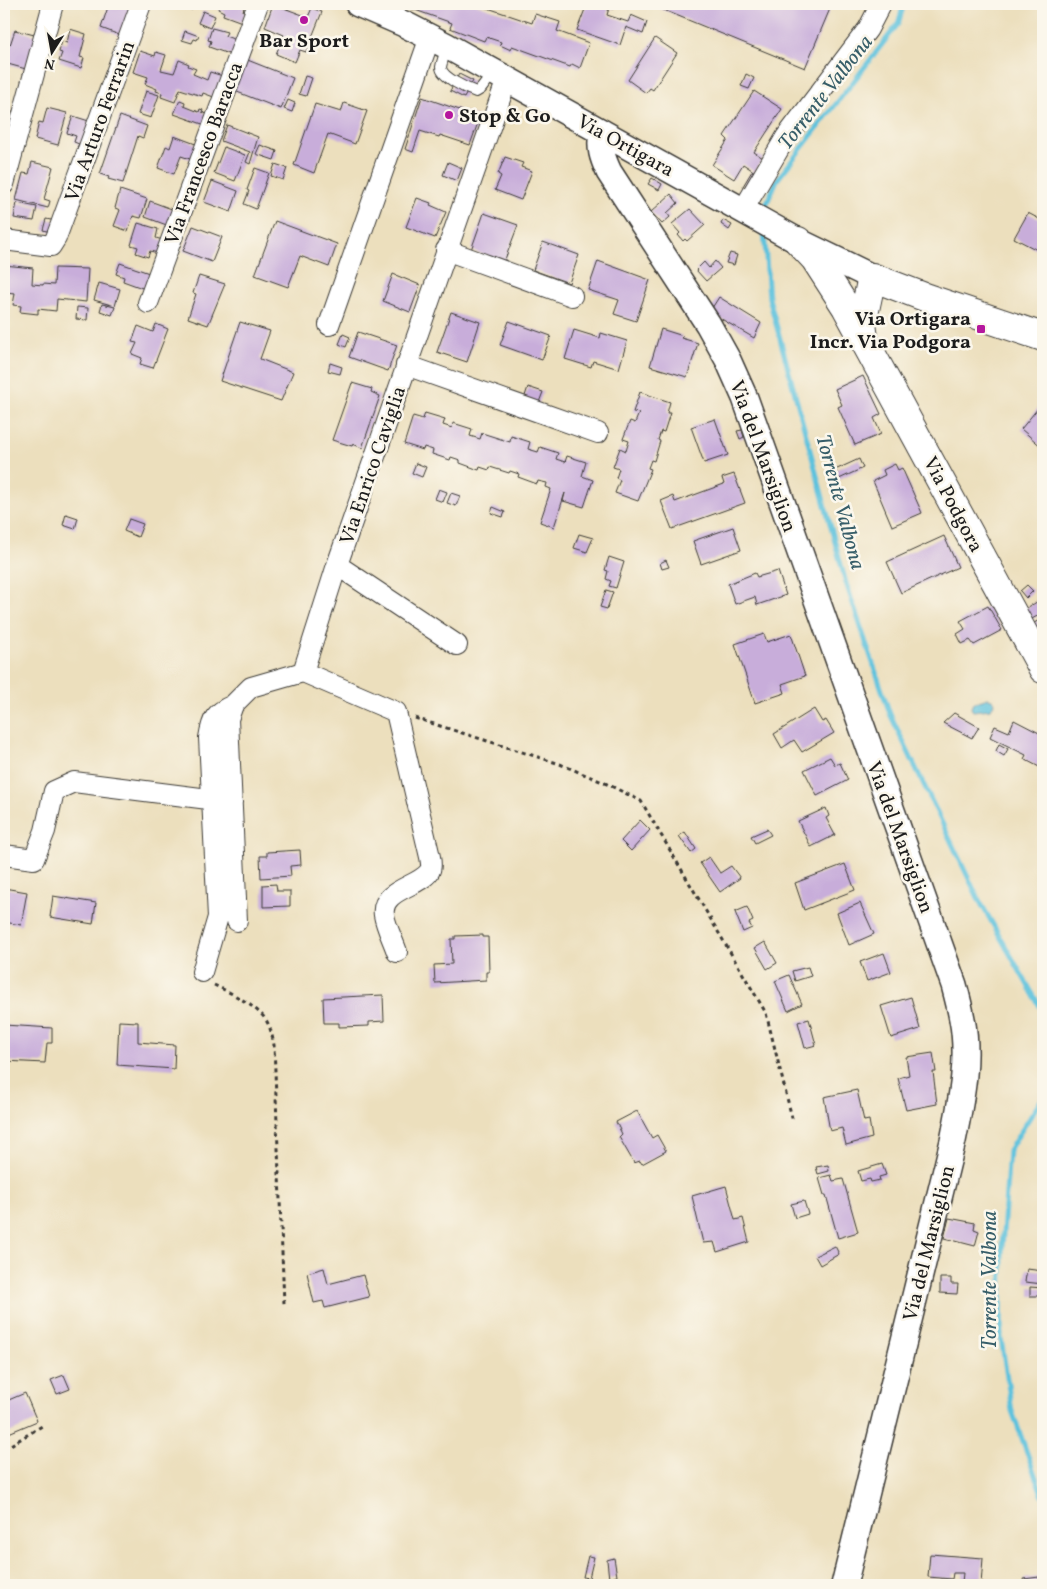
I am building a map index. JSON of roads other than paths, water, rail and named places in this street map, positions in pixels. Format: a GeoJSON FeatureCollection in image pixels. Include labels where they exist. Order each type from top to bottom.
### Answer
{"type":"FeatureCollection","features":[{"type":"Feature","properties":{"kind":"main road","name":"Via Podgora"},"geometry":{"type":"LineString","coordinates":[[791,236],[815,259],[865,340],[1043,669]]}},
{"type":"Feature","properties":{"kind":"main road","name":"Via Podgora"},"geometry":{"type":"LineString","coordinates":[[865,340],[862,324],[867,275]]}},
{"type":"Feature","properties":{"kind":"main road"},"geometry":{"type":"LineString","coordinates":[[843,303],[848,284],[867,275]]}},
{"type":"Feature","properties":{"kind":"main road","name":"Via Ortigara"},"geometry":{"type":"LineString","coordinates":[[867,275],[927,298],[1043,337]]}},
{"type":"Feature","properties":{"kind":"street"},"geometry":{"type":"LineString","coordinates":[[4,184],[53,4]]}},
{"type":"Feature","properties":{"kind":"street","name":"Via Arturo Ferrarin"},"geometry":{"type":"LineString","coordinates":[[4,240],[51,246],[56,238],[141,4]]}},
{"type":"Feature","properties":{"kind":"street","name":"Via Francesco Baracca"},"geometry":{"type":"LineString","coordinates":[[148,302],[258,4]]}},
{"type":"Feature","properties":{"kind":"street","name":"Via Ortigara"},"geometry":{"type":"LineString","coordinates":[[358,4],[438,42],[500,75],[748,213],[867,275]]}},
{"type":"Feature","properties":{"kind":"street"},"geometry":{"type":"LineString","coordinates":[[748,213],[786,137],[868,28],[881,4]]}},
{"type":"Feature","properties":{"kind":"street"},"geometry":{"type":"LineString","coordinates":[[328,325],[438,42]]}},
{"type":"Feature","properties":{"kind":"street","name":"Via Enrico Caviglia"},"geometry":{"type":"LineString","coordinates":[[302,672],[446,250],[500,75]]}},
{"type":"Feature","properties":{"kind":"street","name":"Via del Marsiglion"},"geometry":{"type":"LineString","coordinates":[[602,132],[600,146],[602,159],[708,324],[728,360],[745,398],[954,985],[962,1020],[965,1042],[963,1089],[953,1141],[844,1585]]}},
{"type":"Feature","properties":{"kind":"street"},"geometry":{"type":"LineString","coordinates":[[446,250],[572,296]]}},
{"type":"Feature","properties":{"kind":"street","name":"Via Enrico Caviglia"},"geometry":{"type":"LineString","coordinates":[[406,365],[598,433]]}},
{"type":"Feature","properties":{"kind":"street","name":"Via Enrico Caviglia"},"geometry":{"type":"LineString","coordinates":[[337,565],[457,644]]}},
{"type":"Feature","properties":{"kind":"street"},"geometry":{"type":"LineString","coordinates":[[205,977],[218,917],[209,738],[211,724],[219,711],[233,705],[251,687],[302,672],[396,712],[431,867],[424,877],[390,897],[384,906],[384,915],[397,952]]}},
{"type":"Feature","properties":{"kind":"street"},"geometry":{"type":"LineString","coordinates":[[233,705],[228,719],[237,921]]}},
{"type":"Feature","properties":{"kind":"street"},"geometry":{"type":"LineString","coordinates":[[4,855],[34,859],[45,831],[54,791],[74,782],[232,802]]}},
{"type":"Feature","properties":{"kind":"water"},"geometry":{"type":"Polygon","coordinates":[[[988,698],[994,702],[990,709],[973,711],[971,708],[973,703],[988,698]]]}},
{"type":"Feature","properties":{"kind":"waterway","name":"Torrente Valbona"},"geometry":{"type":"LineString","coordinates":[[765,215],[766,205],[777,180],[898,24],[904,4]]}},
{"type":"Feature","properties":{"kind":"waterway","name":"Torrente Valbona"},"geometry":{"type":"LineString","coordinates":[[764,231],[769,298],[846,583],[890,714],[979,900],[1042,1010],[1043,1015]]}},
{"type":"Feature","properties":{"kind":"waterway","name":"Torrente Valbona"},"geometry":{"type":"LineString","coordinates":[[1043,1097],[1009,1150],[1002,1248],[1001,1338],[1012,1411],[1043,1497]]}},
{"type":"Feature","properties":{"kind":"place","name":"Bar Sport"},"geometry":{"type":"Point","coordinates":[304,20]}},
{"type":"Feature","properties":{"kind":"place","name":"Stop & Go"},"geometry":{"type":"Point","coordinates":[449,115]}},
{"type":"Feature","properties":{"kind":"place","name":"Via Ortigara Incr. Via Podgora"},"geometry":{"type":"Point","coordinates":[981,329]}}]}
